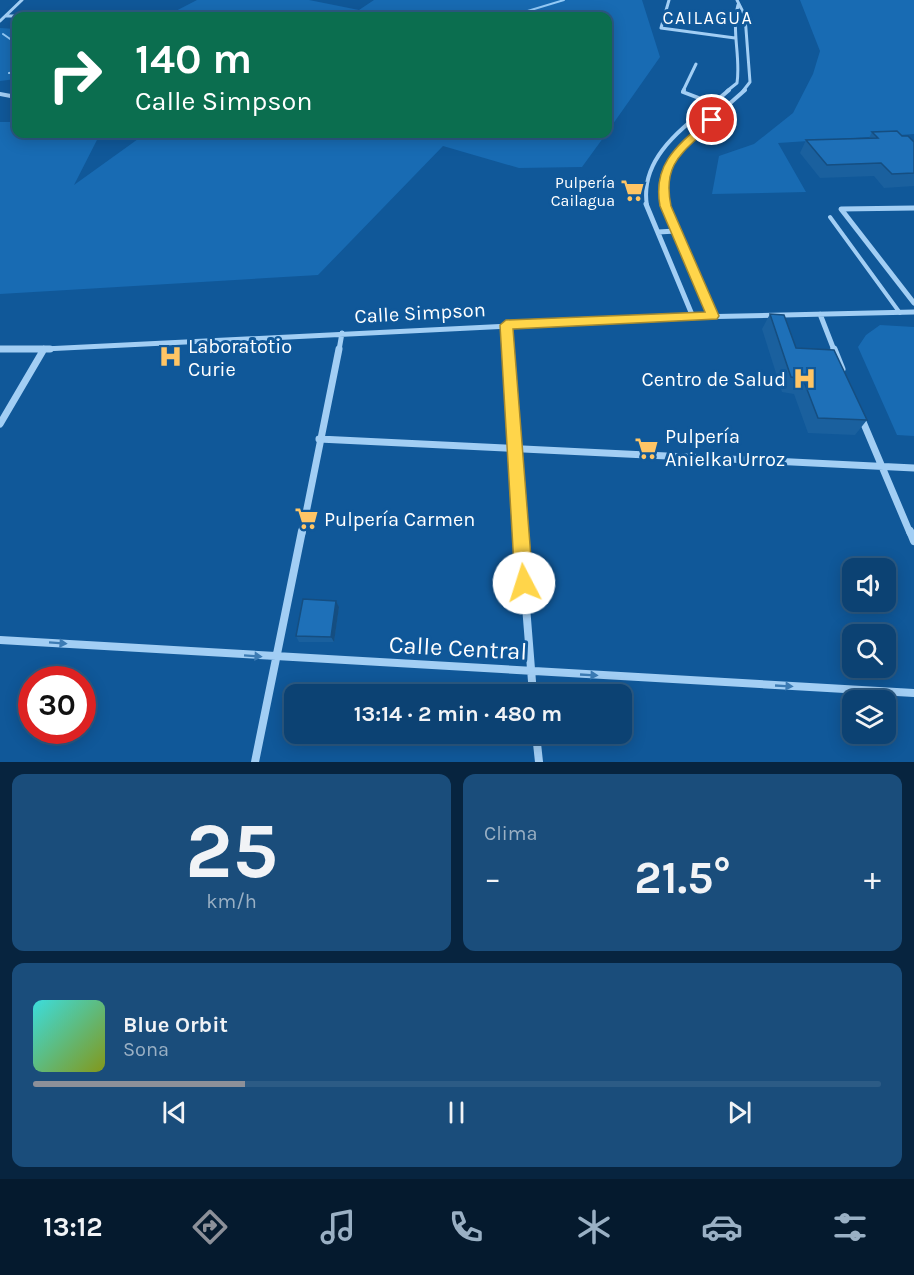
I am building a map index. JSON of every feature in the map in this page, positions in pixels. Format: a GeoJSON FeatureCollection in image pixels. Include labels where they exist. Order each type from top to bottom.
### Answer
{"type":"FeatureCollection","features":[{"type":"Feature","properties":{"kind":"street"},"geometry":{"type":"LineString","coordinates":[[0,21],[22,0]]}},
{"type":"Feature","properties":{"kind":"street"},"geometry":{"type":"LineString","coordinates":[[669,0],[661,28],[735,38]]}},
{"type":"Feature","properties":{"kind":"street"},"geometry":{"type":"LineString","coordinates":[[693,317],[646,204],[646,179],[651,165],[667,144],[737,83],[739,72],[735,15],[738,2]]}},
{"type":"Feature","properties":{"kind":"street"},"geometry":{"type":"LineString","coordinates":[[713,316],[665,206],[663,193],[670,160],[677,150],[746,89],[750,82],[745,16],[738,2]]}},
{"type":"Feature","properties":{"kind":"street"},"geometry":{"type":"LineString","coordinates":[[6,16],[12,16]]}},
{"type":"Feature","properties":{"kind":"street"},"geometry":{"type":"LineString","coordinates":[[735,31],[745,32]]}},
{"type":"Feature","properties":{"kind":"street"},"geometry":{"type":"LineString","coordinates":[[696,64],[683,92],[725,108]]}},
{"type":"Feature","properties":{"kind":"street"},"geometry":{"type":"LineString","coordinates":[[914,208],[841,209],[914,303]]}},
{"type":"Feature","properties":{"kind":"street"},"geometry":{"type":"LineString","coordinates":[[658,232],[676,231]]}},
{"type":"Feature","properties":{"kind":"street","name":"Calle Simpson"},"geometry":{"type":"LineString","coordinates":[[0,349],[44,349],[713,316],[914,312]]}},
{"type":"Feature","properties":{"kind":"street"},"geometry":{"type":"LineString","coordinates":[[820,314],[845,376]]}},
{"type":"Feature","properties":{"kind":"street"},"geometry":{"type":"LineString","coordinates":[[506,325],[513,449],[532,684]]}},
{"type":"Feature","properties":{"kind":"street"},"geometry":{"type":"LineString","coordinates":[[255,762],[342,333]]}},
{"type":"Feature","properties":{"kind":"street"},"geometry":{"type":"LineString","coordinates":[[0,424],[44,349]]}},
{"type":"Feature","properties":{"kind":"street"},"geometry":{"type":"LineString","coordinates":[[857,407],[914,541]]}},
{"type":"Feature","properties":{"kind":"street"},"geometry":{"type":"LineString","coordinates":[[319,439],[914,468]]}},
{"type":"Feature","properties":{"kind":"street","name":"Calle Central"},"geometry":{"type":"LineString","coordinates":[[0,640],[914,693]]}},
{"type":"Feature","properties":{"kind":"street"},"geometry":{"type":"LineString","coordinates":[[537,744],[538,762]]}},
{"type":"Feature","properties":{"kind":"lane"},"geometry":{"type":"LineString","coordinates":[[830,217],[900,313]]}},
{"type":"Feature","properties":{"kind":"shaded area"},"geometry":{"type":"Polygon","coordinates":[[[197,0],[309,0],[359,10],[374,0],[642,0],[660,57],[612,125],[612,12],[174,12],[197,0]]]}},
{"type":"Feature","properties":{"kind":"shaded area"},"geometry":{"type":"Polygon","coordinates":[[[800,0],[914,0],[914,134],[778,143],[806,192],[712,194],[719,156],[754,144],[793,113],[813,74],[820,51],[800,0]]]}},
{"type":"Feature","properties":{"kind":"shaded area"},"geometry":{"type":"Polygon","coordinates":[[[0,28],[12,29],[12,80],[0,81],[0,28]]]}},
{"type":"Feature","properties":{"kind":"shaded area"},"geometry":{"type":"Polygon","coordinates":[[[0,122],[12,122],[12,138],[98,138],[74,185],[139,138],[603,138],[582,167],[519,168],[443,146],[318,275],[0,294],[0,122]]]}},
{"type":"Feature","properties":{"kind":"shaded area"},"geometry":{"type":"Polygon","coordinates":[[[880,325],[914,327],[914,436],[897,435],[858,347],[866,335],[880,325]]]}},
{"type":"Feature","properties":{"kind":"building"},"geometry":{"type":"Polygon","coordinates":[[[897,131],[914,142],[914,173],[892,174],[881,163],[827,165],[806,140],[878,138],[872,132],[897,131]]]}},
{"type":"Feature","properties":{"kind":"building"},"geometry":{"type":"Polygon","coordinates":[[[770,314],[784,315],[796,348],[834,350],[867,420],[818,418],[803,379],[791,377],[770,314]]]}},
{"type":"Feature","properties":{"kind":"building"},"geometry":{"type":"Polygon","coordinates":[[[303,599],[336,601],[331,637],[296,636],[303,599]]]}},
{"type":"Feature","properties":{"kind":"waterway"},"geometry":{"type":"LineString","coordinates":[[524,12],[564,0]]}},
{"type":"Feature","properties":{"kind":"waterway"},"geometry":{"type":"LineString","coordinates":[[3,34],[12,40]]}},
{"type":"Feature","properties":{"kind":"place","name":"Pulpería Cailagua"},"geometry":{"type":"Point","coordinates":[633,191]}},
{"type":"Feature","properties":{"kind":"place","name":"Laboratotio Curie"},"geometry":{"type":"Point","coordinates":[170,357]}},
{"type":"Feature","properties":{"kind":"place","name":"Centro de Salud"},"geometry":{"type":"Point","coordinates":[804,379]}},
{"type":"Feature","properties":{"kind":"place","name":"Pulpería Anielka Urroz"},"geometry":{"type":"Point","coordinates":[647,448]}},
{"type":"Feature","properties":{"kind":"place","name":"Pulpería Carmen"},"geometry":{"type":"Point","coordinates":[306,519]}},
{"type":"Feature","properties":{"kind":"district","name":"CAILAGUA"},"geometry":{"type":"Point","coordinates":[708,18]}},
{"type":"Feature","properties":{"kind":"route"},"geometry":{"type":"LineString","coordinates":[[524,583],[506,325],[713,316],[665,206],[663,193],[665,174],[670,160],[677,150],[712,120]]}}]}
